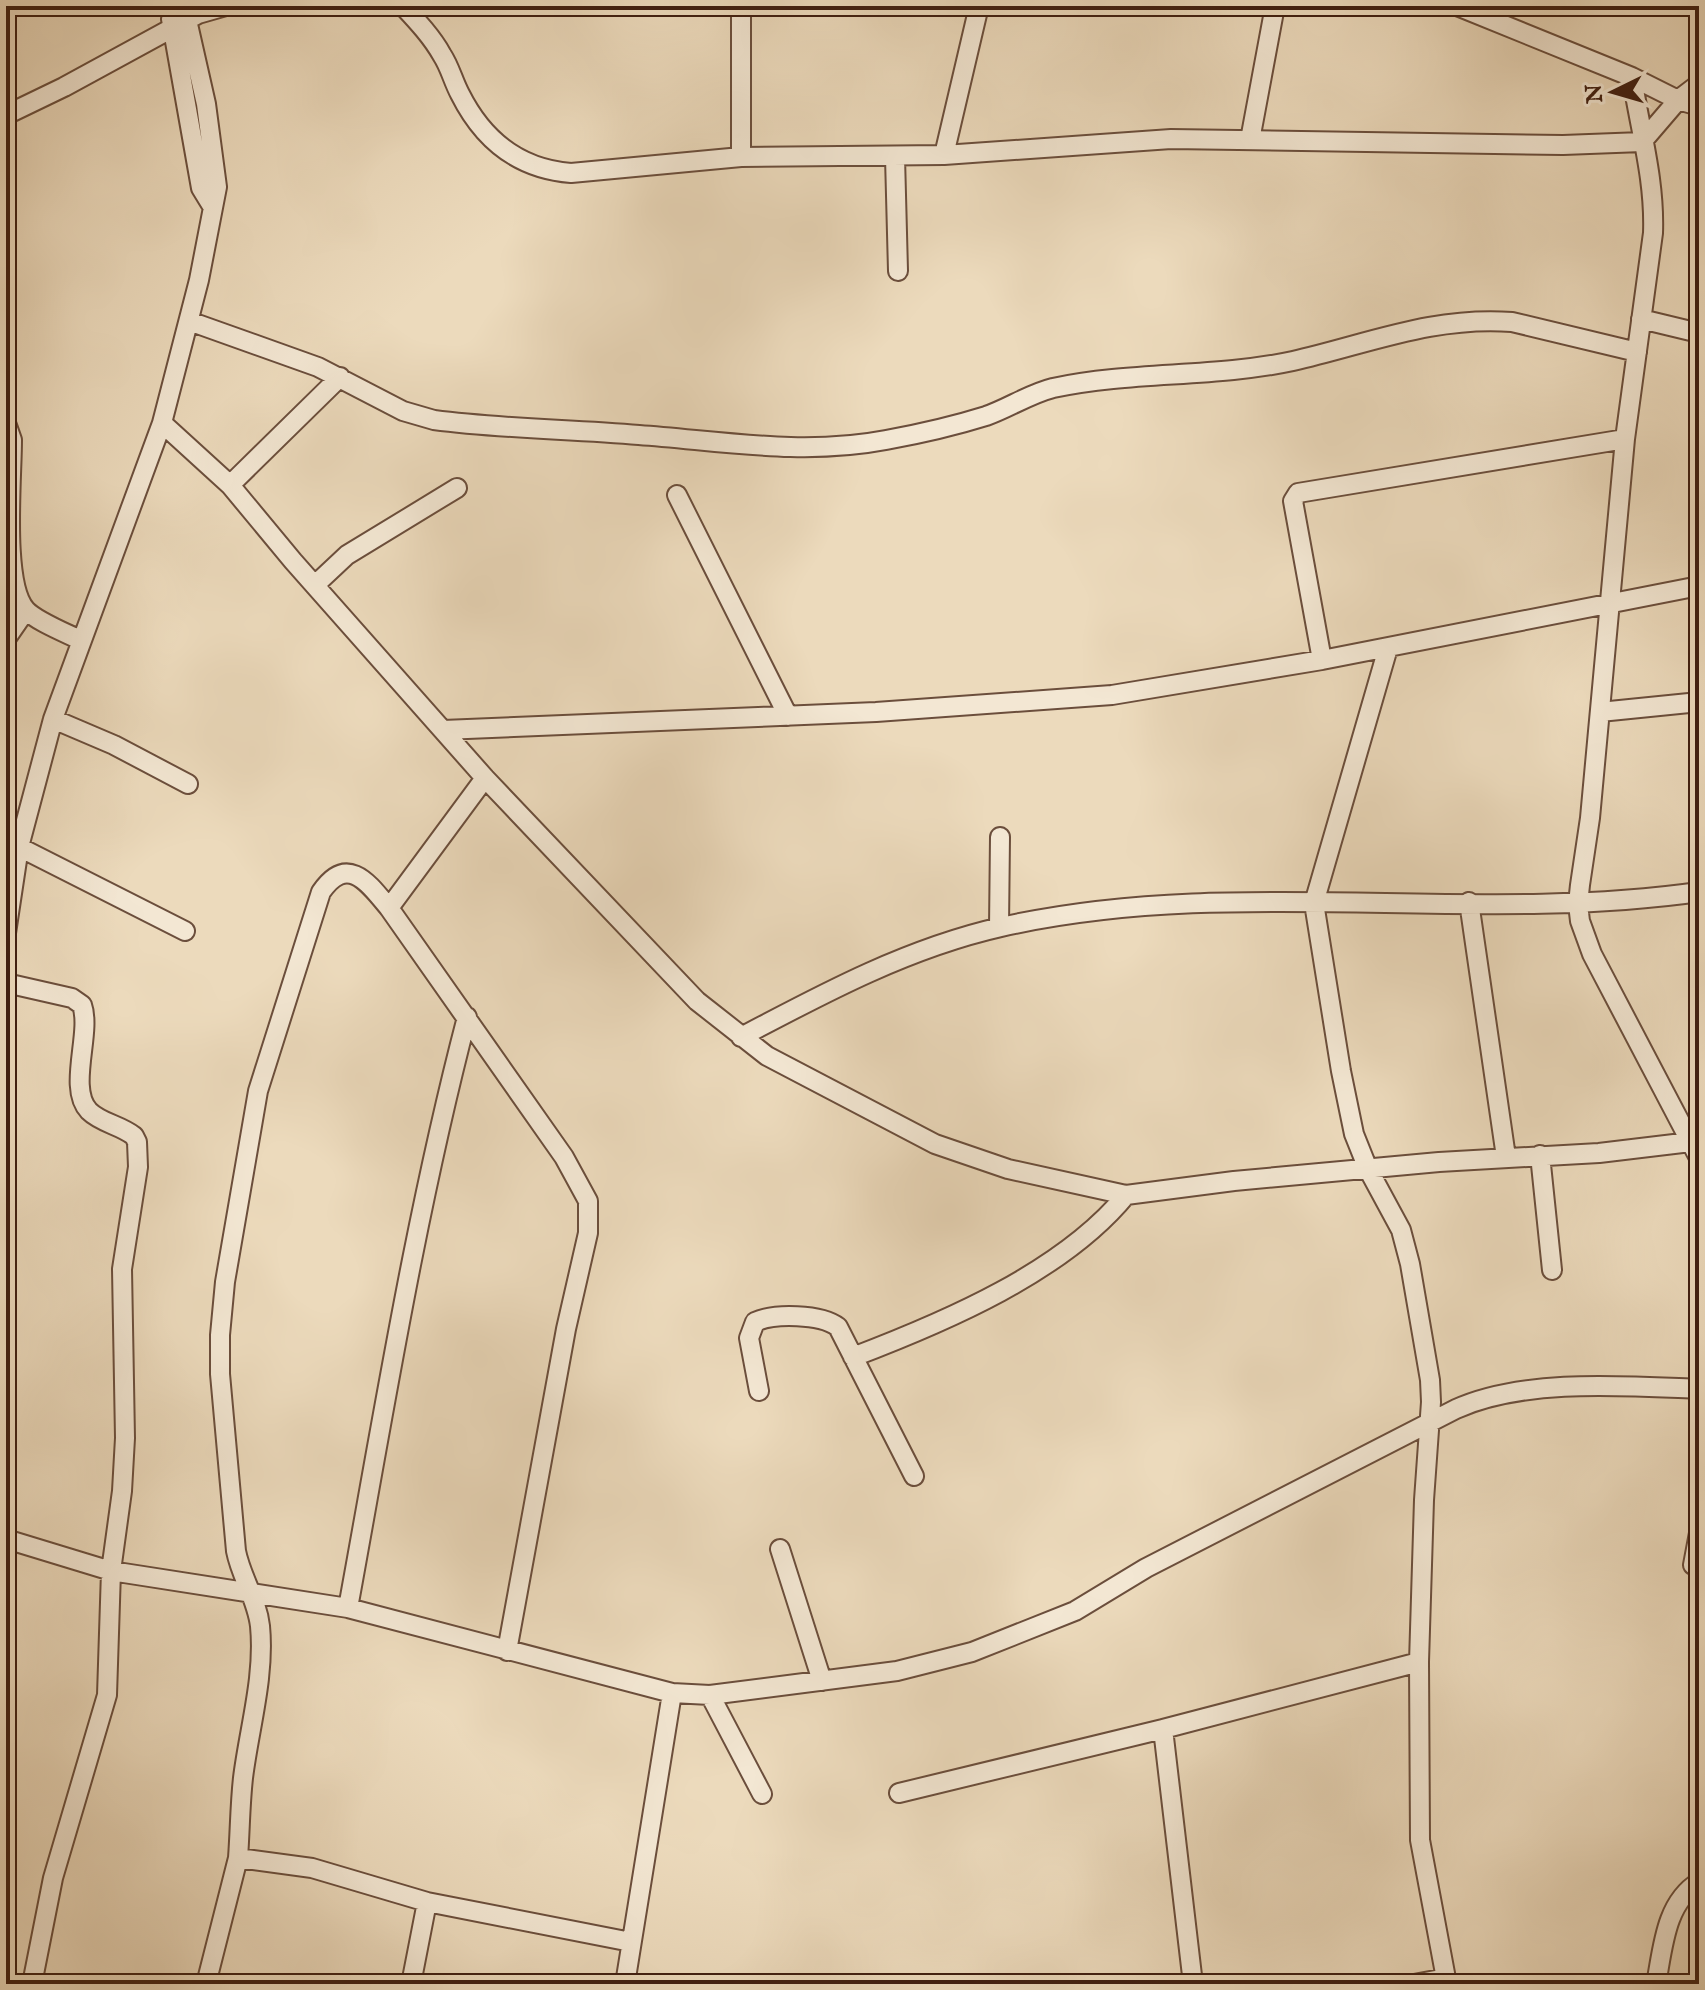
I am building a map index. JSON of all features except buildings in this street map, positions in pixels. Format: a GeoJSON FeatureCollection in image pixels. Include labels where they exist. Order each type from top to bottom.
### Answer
{"type":"FeatureCollection","features":[{"type":"Feature","properties":{"kind":"street"},"geometry":{"type":"LineString","coordinates":[[6,933],[19,847],[53,719],[162,423],[189,321],[217,187],[206,104],[171,6]]}},
{"type":"Feature","properties":{"kind":"street"},"geometry":{"type":"LineString","coordinates":[[6,115],[198,14],[226,6]]}},
{"type":"Feature","properties":{"kind":"street"},"geometry":{"type":"LineString","coordinates":[[403,6],[441,53],[464,102],[483,132],[500,148],[521,161],[551,171],[571,173],[741,157],[895,157],[1114,142],[1250,140],[1547,145],[1642,142],[1678,100],[1699,84]]}},
{"type":"Feature","properties":{"kind":"street"},"geometry":{"type":"LineString","coordinates":[[741,6],[741,157]]}},
{"type":"Feature","properties":{"kind":"street"},"geometry":{"type":"LineString","coordinates":[[944,155],[979,6]]}},
{"type":"Feature","properties":{"kind":"street"},"geometry":{"type":"LineString","coordinates":[[1250,140],[1275,6]]}},
{"type":"Feature","properties":{"kind":"street"},"geometry":{"type":"LineString","coordinates":[[1457,6],[1632,77],[1678,100],[1699,106]]}},
{"type":"Feature","properties":{"kind":"street"},"geometry":{"type":"LineString","coordinates":[[162,423],[230,485],[485,778],[672,976],[767,1056],[935,1144],[1008,1169],[1126,1195],[1234,1181],[1506,1157],[1696,1147],[1592,954],[1584,936],[1578,904],[1600,712],[1625,439],[1654,205],[1651,169],[1642,142],[1632,77]]}},
{"type":"Feature","properties":{"kind":"street"},"geometry":{"type":"LineString","coordinates":[[895,157],[898,271]]}},
{"type":"Feature","properties":{"kind":"street"},"geometry":{"type":"LineString","coordinates":[[1641,319],[1699,333]]}},
{"type":"Feature","properties":{"kind":"street"},"geometry":{"type":"LineString","coordinates":[[189,321],[282,352],[340,377],[403,411],[434,420],[779,448],[815,448],[886,440],[988,415],[1053,388],[1152,375],[1269,366],[1359,341],[1445,324],[1512,322],[1637,352]]}},
{"type":"Feature","properties":{"kind":"street"},"geometry":{"type":"LineString","coordinates":[[230,485],[340,377]]}},
{"type":"Feature","properties":{"kind":"street"},"geometry":{"type":"LineString","coordinates":[[6,423],[12,440],[10,567],[16,591],[26,610],[80,640]]}},
{"type":"Feature","properties":{"kind":"street"},"geometry":{"type":"LineString","coordinates":[[1322,660],[1293,501],[1298,493],[1625,439]]}},
{"type":"Feature","properties":{"kind":"street"},"geometry":{"type":"LineString","coordinates":[[315,585],[356,549],[457,488]]}},
{"type":"Feature","properties":{"kind":"street"},"geometry":{"type":"LineString","coordinates":[[677,495],[788,716]]}},
{"type":"Feature","properties":{"kind":"street"},"geometry":{"type":"LineString","coordinates":[[443,730],[876,712],[1112,695],[1388,648],[1699,586]]}},
{"type":"Feature","properties":{"kind":"street"},"geometry":{"type":"LineString","coordinates":[[6,639],[26,610]]}},
{"type":"Feature","properties":{"kind":"street"},"geometry":{"type":"LineString","coordinates":[[1388,648],[1314,903],[1349,1112],[1359,1148],[1392,1210],[1406,1247],[1427,1359],[1431,1402],[1424,1500],[1419,1662],[1420,1840],[1447,1981],[1414,1984]]}},
{"type":"Feature","properties":{"kind":"street"},"geometry":{"type":"LineString","coordinates":[[1600,712],[1699,702]]}},
{"type":"Feature","properties":{"kind":"street"},"geometry":{"type":"LineString","coordinates":[[53,719],[134,755],[188,784]]}},
{"type":"Feature","properties":{"kind":"street"},"geometry":{"type":"LineString","coordinates":[[389,908],[485,778]]}},
{"type":"Feature","properties":{"kind":"street"},"geometry":{"type":"LineString","coordinates":[[999,927],[1000,837]]}},
{"type":"Feature","properties":{"kind":"street"},"geometry":{"type":"LineString","coordinates":[[19,847],[185,931]]}},
{"type":"Feature","properties":{"kind":"street"},"geometry":{"type":"LineString","coordinates":[[206,1984],[238,1858],[243,1778],[261,1651],[252,1593],[236,1551],[222,1411],[220,1355],[225,1282],[251,1120],[267,1059],[321,892],[328,881],[336,876],[356,874],[364,878],[389,908],[575,1173],[588,1201],[590,1215],[507,1651]]}},
{"type":"Feature","properties":{"kind":"street"},"geometry":{"type":"LineString","coordinates":[[741,1037],[879,967],[999,927],[1069,914],[1172,902],[1578,904],[1699,892]]}},
{"type":"Feature","properties":{"kind":"street"},"geometry":{"type":"LineString","coordinates":[[1469,902],[1506,1157]]}},
{"type":"Feature","properties":{"kind":"street"},"geometry":{"type":"LineString","coordinates":[[6,983],[72,998],[82,1005],[85,1017],[81,1086],[86,1106],[97,1117],[128,1131],[137,1142],[137,1179],[122,1269],[125,1438],[122,1491],[111,1571],[106,1706],[53,1878],[32,1984]]}},
{"type":"Feature","properties":{"kind":"street"},"geometry":{"type":"LineString","coordinates":[[348,1608],[422,1214],[467,1017]]}},
{"type":"Feature","properties":{"kind":"street"},"geometry":{"type":"LineString","coordinates":[[1540,1155],[1552,1270]]}},
{"type":"Feature","properties":{"kind":"street"},"geometry":{"type":"LineString","coordinates":[[853,1357],[934,1325],[992,1295],[1081,1238],[1110,1214],[1126,1195]]}},
{"type":"Feature","properties":{"kind":"street"},"geometry":{"type":"LineString","coordinates":[[759,1391],[749,1338],[750,1328],[759,1320],[808,1317],[830,1321],[838,1327],[914,1476]]}},
{"type":"Feature","properties":{"kind":"street"},"geometry":{"type":"LineString","coordinates":[[6,1539],[111,1571],[348,1608],[672,1693],[710,1695],[897,1671],[940,1661],[1048,1623],[1075,1611],[1146,1568],[1481,1399],[1548,1389],[1642,1386],[1699,1389]]}},
{"type":"Feature","properties":{"kind":"street"},"geometry":{"type":"LineString","coordinates":[[1693,1565],[1699,1533]]}},
{"type":"Feature","properties":{"kind":"street"},"geometry":{"type":"LineString","coordinates":[[780,1549],[822,1681]]}},
{"type":"Feature","properties":{"kind":"street"},"geometry":{"type":"LineString","coordinates":[[899,1793],[1163,1729],[1419,1662]]}},
{"type":"Feature","properties":{"kind":"street"},"geometry":{"type":"LineString","coordinates":[[625,1984],[672,1693]]}},
{"type":"Feature","properties":{"kind":"street"},"geometry":{"type":"LineString","coordinates":[[710,1695],[762,1794]]}},
{"type":"Feature","properties":{"kind":"street"},"geometry":{"type":"LineString","coordinates":[[1163,1729],[1193,1984]]}},
{"type":"Feature","properties":{"kind":"street"},"geometry":{"type":"LineString","coordinates":[[238,1858],[312,1868],[427,1902],[631,1942]]}},
{"type":"Feature","properties":{"kind":"street"},"geometry":{"type":"LineString","coordinates":[[1656,1984],[1675,1908],[1699,1882]]}},
{"type":"Feature","properties":{"kind":"street"},"geometry":{"type":"LineString","coordinates":[[411,1984],[427,1902]]}}]}
